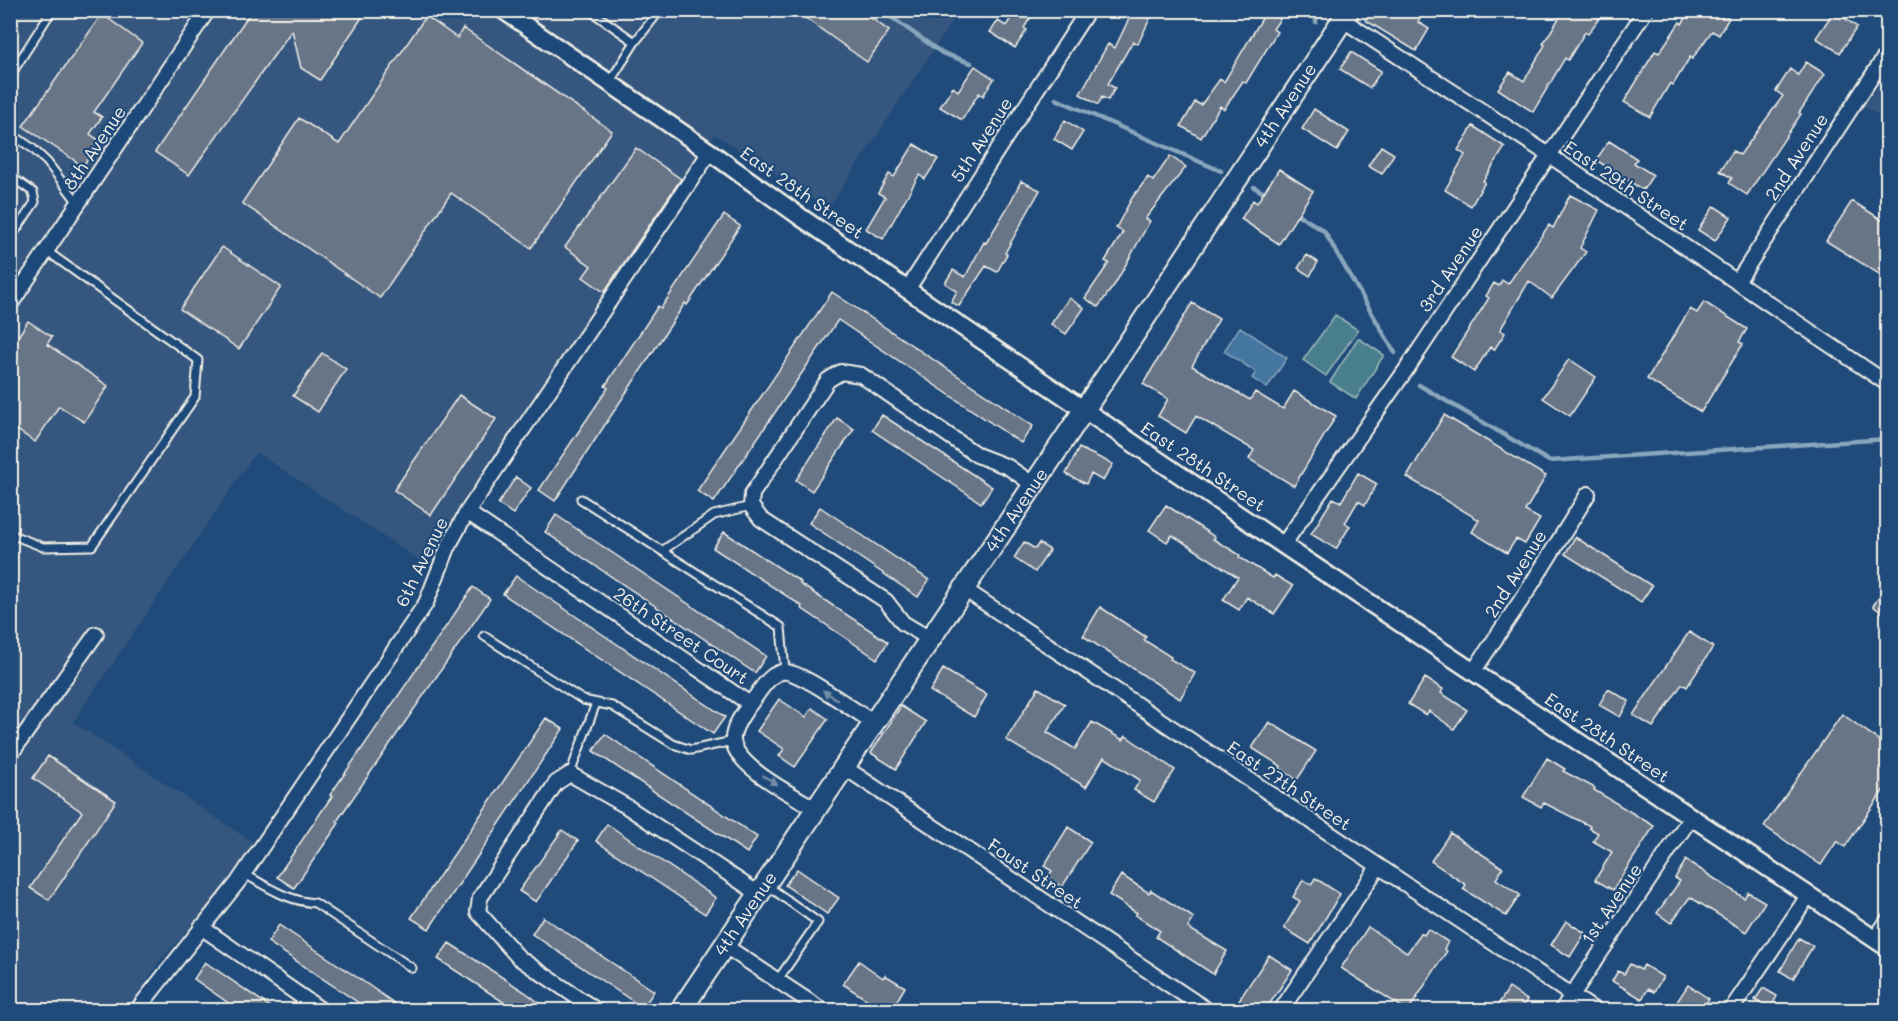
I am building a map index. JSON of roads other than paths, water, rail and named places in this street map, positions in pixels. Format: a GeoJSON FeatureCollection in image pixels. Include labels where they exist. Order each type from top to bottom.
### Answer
{"type":"FeatureCollection","features":[{"type":"Feature","properties":{"kind":"main road","name":"4th Avenue"},"geometry":{"type":"LineString","coordinates":[[681,1011],[1035,485],[1346,15]]}},
{"type":"Feature","properties":{"kind":"street","name":"8th Avenue"},"geometry":{"type":"LineString","coordinates":[[12,298],[48,252],[208,10]]}},
{"type":"Feature","properties":{"kind":"street","name":"East 28th Street"},"geometry":{"type":"LineString","coordinates":[[503,10],[521,16],[609,82],[907,290],[1283,545],[1881,944]]}},
{"type":"Feature","properties":{"kind":"street","name":"5th Avenue"},"geometry":{"type":"LineString","coordinates":[[907,290],[1088,10]]}},
{"type":"Feature","properties":{"kind":"street","name":"3rd Avenue"},"geometry":{"type":"LineString","coordinates":[[1283,545],[1408,367],[1646,10]]}},
{"type":"Feature","properties":{"kind":"street","name":"East 29th Street"},"geometry":{"type":"LineString","coordinates":[[1346,15],[1887,384]]}},
{"type":"Feature","properties":{"kind":"street","name":"2nd Avenue"},"geometry":{"type":"LineString","coordinates":[[1737,282],[1887,51]]}},
{"type":"Feature","properties":{"kind":"street","name":"6th Avenue"},"geometry":{"type":"LineString","coordinates":[[137,1011],[243,873],[426,603],[449,545],[467,512],[710,152]]}},
{"type":"Feature","properties":{"kind":"street"},"geometry":{"type":"LineString","coordinates":[[930,639],[903,623],[886,601],[761,519],[752,506],[752,494],[828,380],[841,372],[861,375],[977,456],[1008,467],[1035,485]]}},
{"type":"Feature","properties":{"kind":"street","name":"2nd Avenue"},"geometry":{"type":"LineString","coordinates":[[1473,672],[1528,591],[1588,494]]}},
{"type":"Feature","properties":{"kind":"street","name":"26th Street Court"},"geometry":{"type":"LineString","coordinates":[[467,512],[750,704],[735,729],[733,741]]}},
{"type":"Feature","properties":{"kind":"street","name":"East 27th Street"},"geometry":{"type":"LineString","coordinates":[[964,589],[1594,1011]]}},
{"type":"Feature","properties":{"kind":"street"},"geometry":{"type":"LineString","coordinates":[[10,754],[96,634]]}},
{"type":"Feature","properties":{"kind":"street"},"geometry":{"type":"LineString","coordinates":[[750,704],[772,676],[784,671],[800,676],[874,723]]}},
{"type":"Feature","properties":{"kind":"street"},"geometry":{"type":"LineString","coordinates":[[733,741],[738,754],[749,767],[816,809]]}},
{"type":"Feature","properties":{"kind":"street","name":"Foust Street"},"geometry":{"type":"LineString","coordinates":[[844,767],[1207,1011]]}},
{"type":"Feature","properties":{"kind":"street"},"geometry":{"type":"LineString","coordinates":[[596,1011],[519,958],[478,912],[480,898],[556,783],[570,774],[763,889]]}},
{"type":"Feature","properties":{"kind":"street","name":"1st Avenue"},"geometry":{"type":"LineString","coordinates":[[1562,1011],[1691,817]]}},
{"type":"Feature","properties":{"kind":"street"},"geometry":{"type":"LineString","coordinates":[[1281,1011],[1378,867]]}},
{"type":"Feature","properties":{"kind":"street"},"geometry":{"type":"LineString","coordinates":[[1731,1011],[1808,896]]}},
{"type":"Feature","properties":{"kind":"street"},"geometry":{"type":"LineString","coordinates":[[1881,944],[1887,920]]}},
{"type":"Feature","properties":{"kind":"street"},"geometry":{"type":"LineString","coordinates":[[201,927],[321,1011]]}},
{"type":"Feature","properties":{"kind":"street"},"geometry":{"type":"LineString","coordinates":[[725,946],[822,1011]]}},
{"type":"Feature","properties":{"kind":"lane"},"geometry":{"type":"LineString","coordinates":[[10,76],[52,10]]}},
{"type":"Feature","properties":{"kind":"lane"},"geometry":{"type":"LineString","coordinates":[[589,10],[635,42]]}},
{"type":"Feature","properties":{"kind":"lane"},"geometry":{"type":"LineString","coordinates":[[609,82],[635,42],[660,10]]}},
{"type":"Feature","properties":{"kind":"lane"},"geometry":{"type":"LineString","coordinates":[[10,133],[47,162],[79,204]]}},
{"type":"Feature","properties":{"kind":"lane"},"geometry":{"type":"LineString","coordinates":[[10,176],[33,192],[35,202],[12,235]]}},
{"type":"Feature","properties":{"kind":"lane"},"geometry":{"type":"LineString","coordinates":[[10,534],[43,547],[92,546],[195,397],[198,360],[48,252]]}},
{"type":"Feature","properties":{"kind":"lane"},"geometry":{"type":"LineString","coordinates":[[581,500],[781,627],[784,671]]}},
{"type":"Feature","properties":{"kind":"lane"},"geometry":{"type":"LineString","coordinates":[[662,551],[714,515],[752,506]]}},
{"type":"Feature","properties":{"kind":"lane"},"geometry":{"type":"LineString","coordinates":[[484,636],[583,700],[612,706],[673,744],[691,750],[733,741]]}},
{"type":"Feature","properties":{"kind":"lane"},"geometry":{"type":"LineString","coordinates":[[570,774],[596,703]]}},
{"type":"Feature","properties":{"kind":"lane"},"geometry":{"type":"LineString","coordinates":[[243,873],[285,897],[300,902],[315,903],[412,968]]}},
{"type":"Feature","properties":{"kind":"lane"},"geometry":{"type":"LineString","coordinates":[[763,889],[818,922],[777,981]]}},
{"type":"Feature","properties":{"kind":"waterway"},"geometry":{"type":"LineString","coordinates":[[881,10],[942,53],[971,63]]}},
{"type":"Feature","properties":{"kind":"waterway"},"geometry":{"type":"LineString","coordinates":[[1316,10],[1316,22]]}},
{"type":"Feature","properties":{"kind":"waterway"},"geometry":{"type":"LineString","coordinates":[[1056,99],[1221,171]]}},
{"type":"Feature","properties":{"kind":"waterway"},"geometry":{"type":"LineString","coordinates":[[1254,187],[1267,195]]}},
{"type":"Feature","properties":{"kind":"waterway"},"geometry":{"type":"LineString","coordinates":[[1294,212],[1324,231],[1395,353]]}},
{"type":"Feature","properties":{"kind":"waterway"},"geometry":{"type":"LineString","coordinates":[[1419,385],[1549,461],[1888,439]]}}]}
